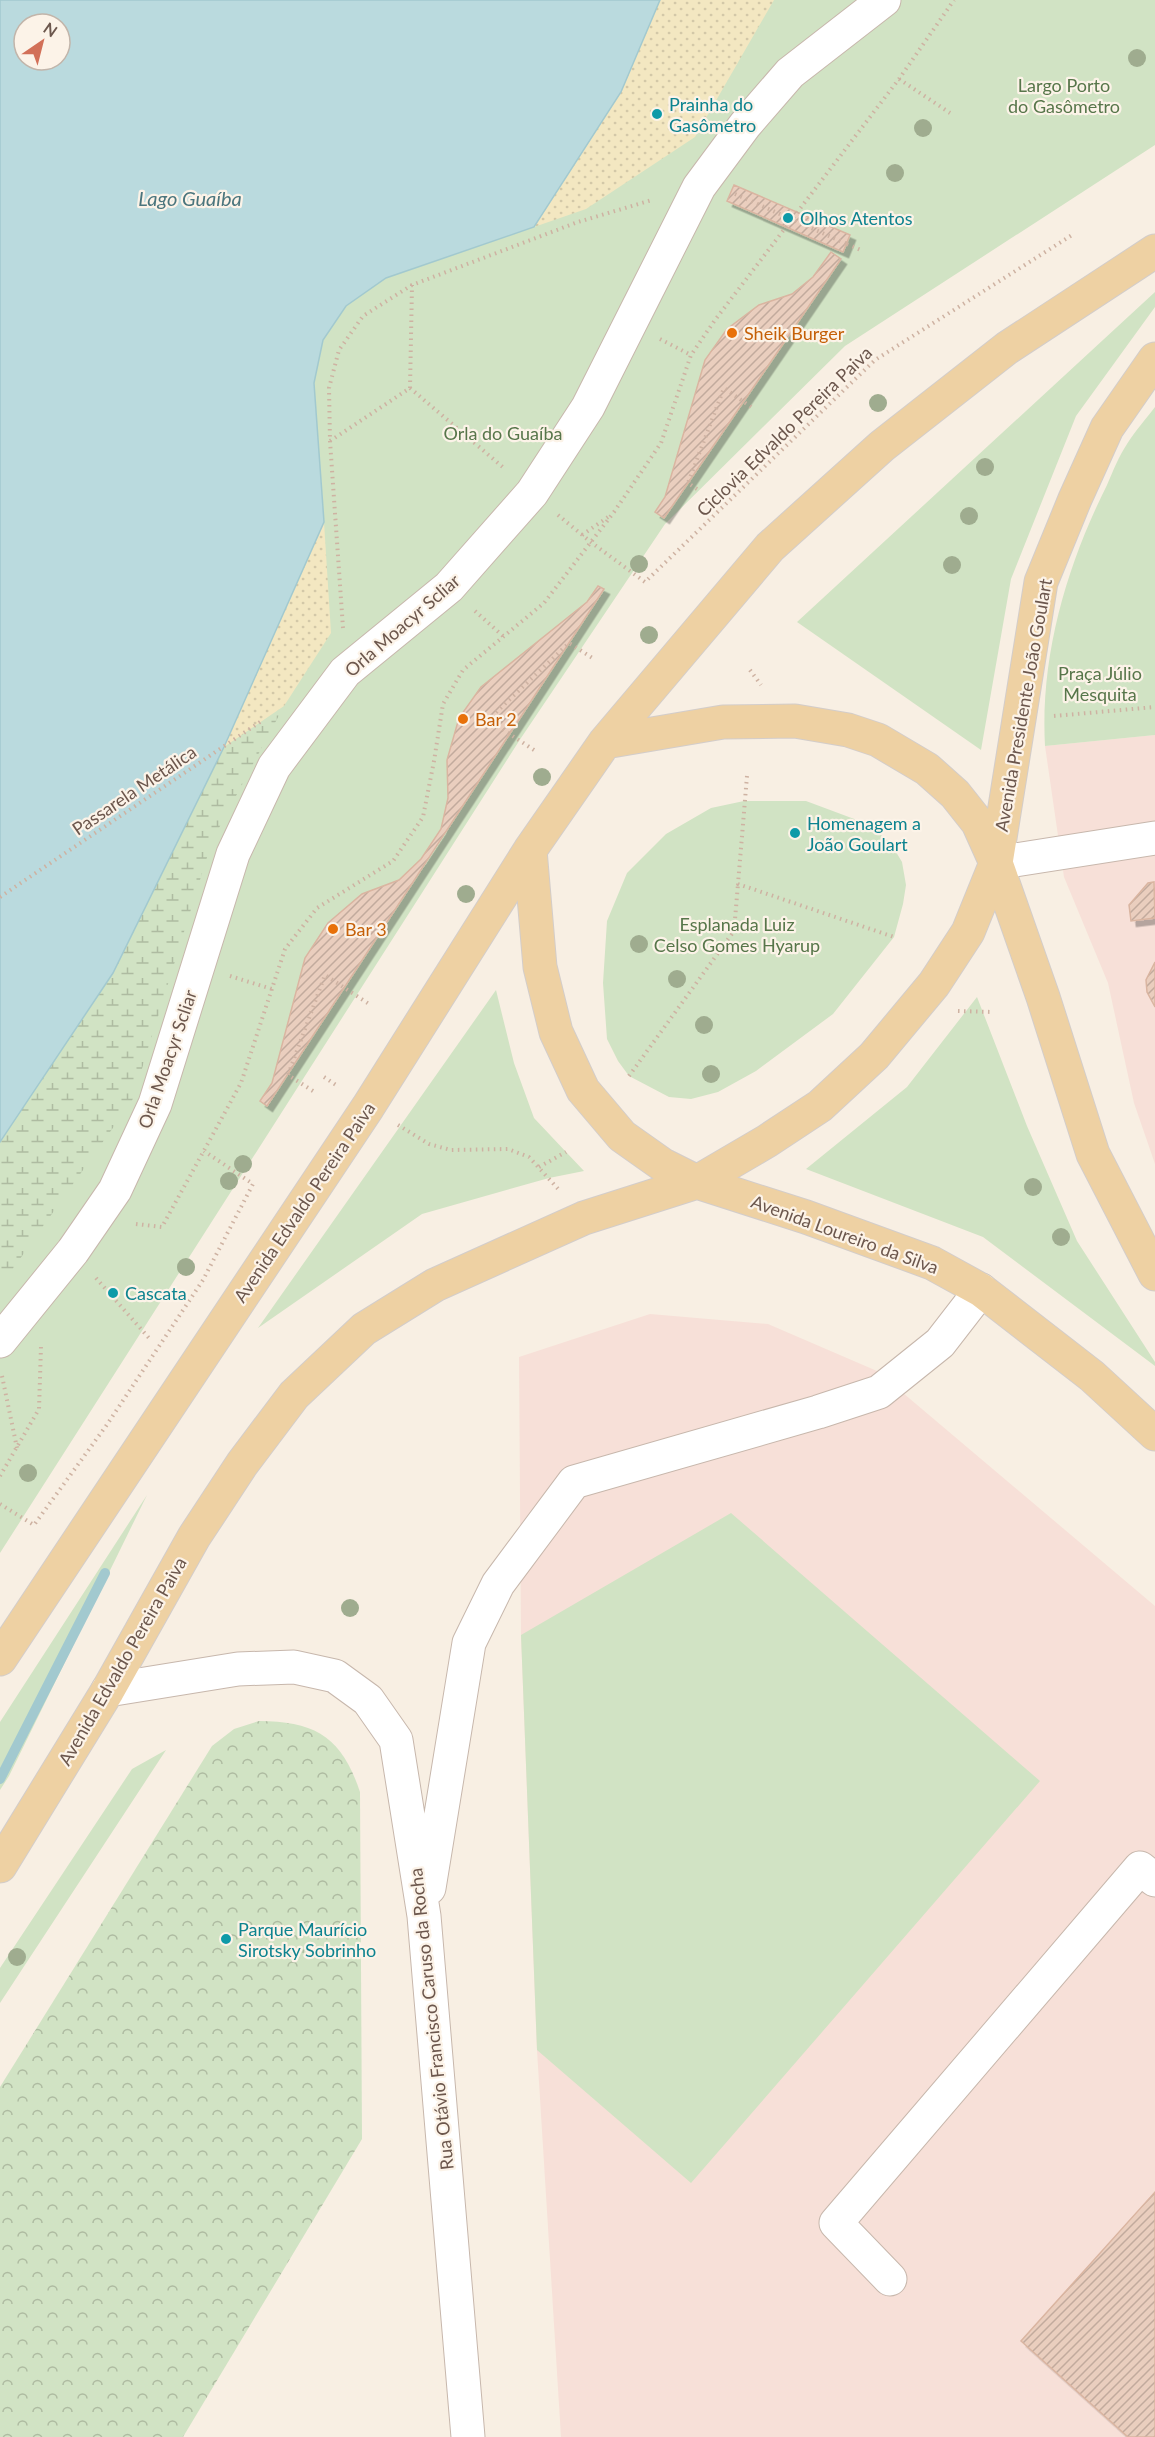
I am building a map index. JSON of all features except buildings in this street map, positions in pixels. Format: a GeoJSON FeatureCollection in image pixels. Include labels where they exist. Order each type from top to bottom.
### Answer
{"type":"FeatureCollection","features":[{"type":"Feature","properties":{"kind":"main road"},"geometry":{"type":"LineString","coordinates":[[605,742],[770,547],[882,446],[1007,348],[1155,252]]}},
{"type":"Feature","properties":{"kind":"main road","name":"Avenida Presidente João Goulart"},"geometry":{"type":"LineString","coordinates":[[697,1182],[767,1141],[820,1106],[873,1056],[934,984],[968,932],[996,863],[1041,582],[1107,428],[1155,359]]}},
{"type":"Feature","properties":{"kind":"main road"},"geometry":{"type":"LineString","coordinates":[[605,742],[723,723],[795,722],[848,730],[878,740],[927,769],[955,794],[978,823],[996,863],[1043,997],[1093,1154],[1155,1274]]}},
{"type":"Feature","properties":{"kind":"main road","name":"Avenida Edvaldo Pereira Paiva"},"geometry":{"type":"LineString","coordinates":[[0,1659],[368,1107],[530,850],[605,742]]}},
{"type":"Feature","properties":{"kind":"main road","name":"Avenida Loureiro da Silva"},"geometry":{"type":"LineString","coordinates":[[530,850],[540,967],[556,1032],[583,1090],[622,1136],[663,1165],[697,1182],[806,1217],[932,1263],[981,1290],[1092,1376],[1155,1434]]}},
{"type":"Feature","properties":{"kind":"main road","name":"Avenida Edvaldo Pereira Paiva"},"geometry":{"type":"LineString","coordinates":[[0,1866],[108,1690],[194,1537],[242,1464],[294,1395],[364,1329],[435,1285],[584,1218],[697,1182]]}},
{"type":"Feature","properties":{"kind":"street","name":"Orla Moacyr Scliar"},"geometry":{"type":"LineString","coordinates":[[1,1357],[115,1190],[155,1104],[233,854],[274,768],[345,672],[449,587],[532,494],[588,407],[699,187],[745,125],[790,73],[884,0]]}},
{"type":"Feature","properties":{"kind":"street"},"geometry":{"type":"LineString","coordinates":[[996,863],[1155,838]]}},
{"type":"Feature","properties":{"kind":"street"},"geometry":{"type":"LineString","coordinates":[[424,1916],[469,1643],[498,1584],[574,1482],[818,1412],[879,1392],[940,1342],[981,1290]]}},
{"type":"Feature","properties":{"kind":"street","name":"Rua Otávio Francisco Caruso da Rocha"},"geometry":{"type":"LineString","coordinates":[[108,1690],[238,1669],[294,1667],[335,1676],[368,1700],[396,1740],[424,1916],[468,2437]]}},
{"type":"Feature","properties":{"kind":"street"},"geometry":{"type":"LineString","coordinates":[[890,2279],[836,2223],[1140,1868],[1155,1880]]}},
{"type":"Feature","properties":{"kind":"path"},"geometry":{"type":"LineString","coordinates":[[128,1223],[162,1227],[241,1083],[285,949],[317,908],[393,861],[423,817],[442,704],[463,670],[544,603],[592,543],[661,443],[691,355],[715,320],[899,79],[954,0]]}},
{"type":"Feature","properties":{"kind":"path"},"geometry":{"type":"LineString","coordinates":[[899,79],[950,113]]}},
{"type":"Feature","properties":{"kind":"path"},"geometry":{"type":"LineString","coordinates":[[342,622],[330,441],[329,388],[339,350],[363,316],[412,285],[578,222],[699,187]]}},
{"type":"Feature","properties":{"kind":"path"},"geometry":{"type":"LineString","coordinates":[[735,194],[863,251]]}},
{"type":"Feature","properties":{"kind":"path","name":"Ciclovia Edvaldo Pereira Paiva"},"geometry":{"type":"LineString","coordinates":[[592,543],[645,582],[875,360],[1072,235]]}},
{"type":"Feature","properties":{"kind":"path"},"geometry":{"type":"LineString","coordinates":[[410,388],[412,285]]}},
{"type":"Feature","properties":{"kind":"path"},"geometry":{"type":"LineString","coordinates":[[410,388],[592,543]]}},
{"type":"Feature","properties":{"kind":"path"},"geometry":{"type":"LineString","coordinates":[[330,441],[410,388]]}},
{"type":"Feature","properties":{"kind":"path"},"geometry":{"type":"LineString","coordinates":[[697,489],[688,483],[724,388],[754,410]]}},
{"type":"Feature","properties":{"kind":"path"},"geometry":{"type":"LineString","coordinates":[[582,535],[614,512]]}},
{"type":"Feature","properties":{"kind":"path"},"geometry":{"type":"LineString","coordinates":[[534,750],[488,720],[569,643],[594,659]]}},
{"type":"Feature","properties":{"kind":"path"},"geometry":{"type":"LineString","coordinates":[[750,670],[762,686]]}},
{"type":"Feature","properties":{"kind":"path"},"geometry":{"type":"LineString","coordinates":[[1020,721],[1155,707]]}},
{"type":"Feature","properties":{"kind":"path","name":"Passarela Metálica"},"geometry":{"type":"LineString","coordinates":[[0,897],[267,718]]}},
{"type":"Feature","properties":{"kind":"path"},"geometry":{"type":"LineString","coordinates":[[629,1076],[734,931],[747,776]]}},
{"type":"Feature","properties":{"kind":"path"},"geometry":{"type":"LineString","coordinates":[[738,884],[894,937]]}},
{"type":"Feature","properties":{"kind":"path"},"geometry":{"type":"LineString","coordinates":[[198,966],[272,989]]}},
{"type":"Feature","properties":{"kind":"path"},"geometry":{"type":"LineString","coordinates":[[313,1091],[288,1075],[325,975],[369,1004]]}},
{"type":"Feature","properties":{"kind":"path"},"geometry":{"type":"LineString","coordinates":[[958,1011],[993,1012]]}},
{"type":"Feature","properties":{"kind":"path"},"geometry":{"type":"LineString","coordinates":[[324,1077],[429,1144],[451,1150],[508,1149],[530,1157],[584,1218]]}},
{"type":"Feature","properties":{"kind":"path"},"geometry":{"type":"LineString","coordinates":[[0,1504],[34,1525],[106,1426],[202,1280],[253,1184],[204,1151]]}},
{"type":"Feature","properties":{"kind":"path"},"geometry":{"type":"LineString","coordinates":[[539,1167],[566,1152]]}},
{"type":"Feature","properties":{"kind":"path"},"geometry":{"type":"LineString","coordinates":[[96,1277],[149,1338]]}},
{"type":"Feature","properties":{"kind":"path"},"geometry":{"type":"LineString","coordinates":[[1,1357],[17,1448]]}},
{"type":"Feature","properties":{"kind":"path"},"geometry":{"type":"LineString","coordinates":[[0,1476],[39,1409],[42,1365]]}},
{"type":"Feature","properties":{"kind":"shaded area"},"geometry":{"type":"Polygon","coordinates":[[[1155,735],[1155,1164],[1134,1103],[1108,983],[1064,877],[1045,746],[1155,735]]]}},
{"type":"Feature","properties":{"kind":"shaded area"},"geometry":{"type":"Polygon","coordinates":[[[650,1314],[768,1324],[877,1371],[1155,1606],[1155,2437],[561,2437],[537,2050],[521,1635],[519,1357],[650,1314]]]}},
{"type":"Feature","properties":{"kind":"green space","name":"Orla do Guaíba"},"geometry":{"type":"Polygon","coordinates":[[[660,0],[1155,0],[1155,145],[845,346],[665,524],[521,738],[0,1553],[0,885],[324,522],[314,383],[323,340],[346,306],[386,278],[534,227],[621,92],[660,0]]]}},
{"type":"Feature","properties":{"kind":"green space"},"geometry":{"type":"Polygon","coordinates":[[[1155,292],[1155,307],[1076,416],[1011,579],[981,750],[797,622],[1155,292]]]}},
{"type":"Feature","properties":{"kind":"green space","name":"Praça Júlio Mesquita"},"geometry":{"type":"Polygon","coordinates":[[[1155,407],[1155,735],[1045,746],[1047,678],[1059,611],[1068,579],[1093,515],[1119,459],[1130,439],[1155,407]]]}},
{"type":"Feature","properties":{"kind":"green space"},"geometry":{"type":"Polygon","coordinates":[[[324,522],[224,746],[284,706],[212,841],[132,1101],[0,1287],[0,897],[324,522]]]}},
{"type":"Feature","properties":{"kind":"green space","name":"Esplanada Luiz Celso Gomes Hyarup"},"geometry":{"type":"Polygon","coordinates":[[[744,801],[806,801],[865,823],[890,842],[902,862],[906,885],[903,904],[894,937],[833,1014],[756,1071],[718,1092],[691,1099],[669,1097],[629,1076],[607,1039],[603,983],[607,921],[627,873],[666,834],[711,808],[744,801]]]}},
{"type":"Feature","properties":{"kind":"green space"},"geometry":{"type":"Polygon","coordinates":[[[496,990],[514,1063],[534,1118],[584,1171],[549,1178],[422,1214],[258,1328],[496,990]]]}},
{"type":"Feature","properties":{"kind":"green space"},"geometry":{"type":"Polygon","coordinates":[[[977,997],[1027,1126],[1077,1241],[1155,1362],[1155,1366],[983,1237],[806,1169],[907,1087],[977,997]]]}},
{"type":"Feature","properties":{"kind":"green space"},"geometry":{"type":"Polygon","coordinates":[[[147,1495],[9,1776],[0,1790],[0,1722],[147,1495]]]}},
{"type":"Feature","properties":{"kind":"green space"},"geometry":{"type":"Polygon","coordinates":[[[731,1513],[1040,1781],[691,2183],[537,2050],[521,1635],[731,1513]]]}},
{"type":"Feature","properties":{"kind":"green space","name":"Parque Maurício Sirotsky Sobrinho"},"geometry":{"type":"Polygon","coordinates":[[[259,1721],[296,1724],[324,1736],[345,1758],[360,1792],[362,2139],[183,2437],[0,2437],[0,2087],[212,1746],[234,1729],[259,1721]]]}},
{"type":"Feature","properties":{"kind":"green space"},"geometry":{"type":"Polygon","coordinates":[[[166,1750],[0,2003],[0,1968],[132,1769],[166,1750]]]}},
{"type":"Feature","properties":{"kind":"sand","name":"Prainha do Gasômetro"},"geometry":{"type":"Polygon","coordinates":[[[660,0],[774,0],[695,137],[586,209],[534,227],[621,92],[660,0]]]}},
{"type":"Feature","properties":{"kind":"sand"},"geometry":{"type":"Polygon","coordinates":[[[324,522],[331,633],[284,706],[224,747],[324,522]]]}},
{"type":"Feature","properties":{"kind":"water","name":"Lago Guaíba"},"geometry":{"type":"Polygon","coordinates":[[[0,0],[660,0],[621,92],[534,227],[386,278],[346,306],[323,340],[314,383],[324,522],[224,747],[113,973],[0,1142],[0,0]]]}},
{"type":"Feature","properties":{"kind":"waterway"},"geometry":{"type":"LineString","coordinates":[[0,1779],[105,1573]]}},
{"type":"Feature","properties":{"kind":"place","name":"Prainha do Gasômetro"},"geometry":{"type":"Point","coordinates":[657,114]}},
{"type":"Feature","properties":{"kind":"place","name":"Olhos Atentos"},"geometry":{"type":"Point","coordinates":[788,218]}},
{"type":"Feature","properties":{"kind":"place","name":"Sheik Burger"},"geometry":{"type":"Point","coordinates":[732,333]}},
{"type":"Feature","properties":{"kind":"place","name":"Bar 2"},"geometry":{"type":"Point","coordinates":[463,719]}},
{"type":"Feature","properties":{"kind":"place","name":"Homenagem a João Goulart"},"geometry":{"type":"Point","coordinates":[795,833]}},
{"type":"Feature","properties":{"kind":"place","name":"Bar 3"},"geometry":{"type":"Point","coordinates":[333,929]}},
{"type":"Feature","properties":{"kind":"place","name":"Cascata"},"geometry":{"type":"Point","coordinates":[113,1293]}},
{"type":"Feature","properties":{"kind":"place","name":"Parque Maurício Sirotsky Sobrinho"},"geometry":{"type":"Point","coordinates":[226,1939]}},
{"type":"Feature","properties":{"kind":"park label","name":"Largo Porto do Gasômetro"},"geometry":{"type":"Point","coordinates":[1064,95]}}]}
